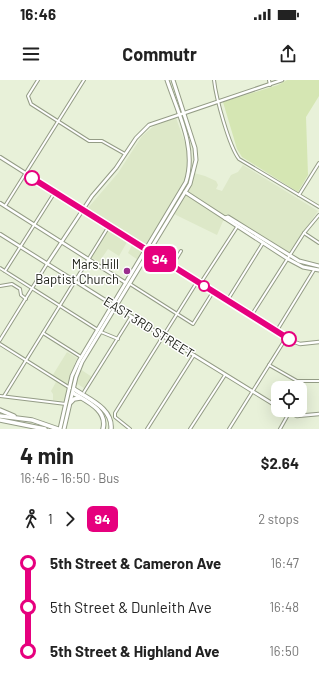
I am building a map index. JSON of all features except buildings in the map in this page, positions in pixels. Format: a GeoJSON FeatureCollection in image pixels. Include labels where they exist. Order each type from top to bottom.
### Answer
{"type":"FeatureCollection","features":[{"type":"Feature","properties":{"kind":"highway"},"geometry":{"type":"LineString","coordinates":[[72,390],[100,413],[104,421],[103,429]]}},
{"type":"Feature","properties":{"kind":"highway"},"geometry":{"type":"LineString","coordinates":[[72,390],[106,411],[110,419],[111,429]]}},
{"type":"Feature","properties":{"kind":"highway"},"geometry":{"type":"LineString","coordinates":[[71,402],[74,398],[81,398]]}},
{"type":"Feature","properties":{"kind":"highway"},"geometry":{"type":"LineString","coordinates":[[0,410],[59,429]]}},
{"type":"Feature","properties":{"kind":"highway"},"geometry":{"type":"LineString","coordinates":[[0,416],[23,418]]}},
{"type":"Feature","properties":{"kind":"highway"},"geometry":{"type":"LineString","coordinates":[[0,421],[45,429]]}},
{"type":"Feature","properties":{"kind":"main road"},"geometry":{"type":"LineString","coordinates":[[148,251],[182,190],[190,170],[190,149],[167,80]]}},
{"type":"Feature","properties":{"kind":"main road"},"geometry":{"type":"LineString","coordinates":[[64,429],[63,423],[66,404],[80,366],[148,251],[186,193],[194,171],[196,160],[195,148],[173,80]]}},
{"type":"Feature","properties":{"kind":"main road"},"geometry":{"type":"LineString","coordinates":[[182,190],[263,243],[314,270],[319,268]]}},
{"type":"Feature","properties":{"kind":"main road"},"geometry":{"type":"LineString","coordinates":[[226,218],[228,217],[289,257],[319,268]]}},
{"type":"Feature","properties":{"kind":"main road"},"geometry":{"type":"LineString","coordinates":[[59,429],[63,423],[71,402],[75,368],[100,331]]}},
{"type":"Feature","properties":{"kind":"street"},"geometry":{"type":"LineString","coordinates":[[38,80],[30,93],[29,100],[58,122],[89,141],[102,141],[125,154]]}},
{"type":"Feature","properties":{"kind":"street"},"geometry":{"type":"LineString","coordinates":[[4,206],[84,80]]}},
{"type":"Feature","properties":{"kind":"street"},"geometry":{"type":"LineString","coordinates":[[214,80],[218,100],[233,148],[240,159],[319,207]]}},
{"type":"Feature","properties":{"kind":"street"},"geometry":{"type":"LineString","coordinates":[[269,80],[270,85]]}},
{"type":"Feature","properties":{"kind":"street"},"geometry":{"type":"LineString","coordinates":[[0,340],[82,210],[136,138],[149,125],[178,113],[282,80]]}},
{"type":"Feature","properties":{"kind":"street"},"geometry":{"type":"LineString","coordinates":[[0,157],[286,338],[300,344],[319,342]]}},
{"type":"Feature","properties":{"kind":"street"},"geometry":{"type":"LineString","coordinates":[[300,195],[319,163]]}},
{"type":"Feature","properties":{"kind":"street"},"geometry":{"type":"LineString","coordinates":[[5,271],[55,192]]}},
{"type":"Feature","properties":{"kind":"street"},"geometry":{"type":"LineString","coordinates":[[0,203],[193,324],[213,292]]}},
{"type":"Feature","properties":{"kind":"street"},"geometry":{"type":"LineString","coordinates":[[251,316],[304,233],[319,215]]}},
{"type":"Feature","properties":{"kind":"street"},"geometry":{"type":"LineString","coordinates":[[4,396],[109,226]]}},
{"type":"Feature","properties":{"kind":"street"},"geometry":{"type":"LineString","coordinates":[[200,284],[237,227]]}},
{"type":"Feature","properties":{"kind":"street"},"geometry":{"type":"LineString","coordinates":[[304,233],[319,243]]}},
{"type":"Feature","properties":{"kind":"street","name":"EAST 3RD STREET"},"geometry":{"type":"LineString","coordinates":[[0,234],[271,403]]}},
{"type":"Feature","properties":{"kind":"street"},"geometry":{"type":"LineString","coordinates":[[227,301],[263,243]]}},
{"type":"Feature","properties":{"kind":"street"},"geometry":{"type":"LineString","coordinates":[[172,266],[181,252]]}},
{"type":"Feature","properties":{"kind":"street"},"geometry":{"type":"LineString","coordinates":[[0,268],[100,331],[118,339]]}},
{"type":"Feature","properties":{"kind":"street"},"geometry":{"type":"LineString","coordinates":[[276,332],[314,270]]}},
{"type":"Feature","properties":{"kind":"street"},"geometry":{"type":"LineString","coordinates":[[130,429],[115,417],[115,413],[196,282]]}},
{"type":"Feature","properties":{"kind":"street"},"geometry":{"type":"LineString","coordinates":[[0,286],[12,284],[20,289],[20,295],[26,299]]}},
{"type":"Feature","properties":{"kind":"street"},"geometry":{"type":"LineString","coordinates":[[84,392],[131,316]]}},
{"type":"Feature","properties":{"kind":"street"},"geometry":{"type":"LineString","coordinates":[[43,333],[81,357]]}},
{"type":"Feature","properties":{"kind":"street"},"geometry":{"type":"LineString","coordinates":[[229,429],[286,338]]}},
{"type":"Feature","properties":{"kind":"street"},"geometry":{"type":"LineString","coordinates":[[0,344],[72,390]]}},
{"type":"Feature","properties":{"kind":"street"},"geometry":{"type":"LineString","coordinates":[[147,429],[194,355]]}},
{"type":"Feature","properties":{"kind":"street"},"geometry":{"type":"LineString","coordinates":[[269,365],[297,381],[319,380]]}},
{"type":"Feature","properties":{"kind":"street"},"geometry":{"type":"LineString","coordinates":[[190,429],[225,375]]}},
{"type":"Feature","properties":{"kind":"street"},"geometry":{"type":"LineString","coordinates":[[0,396],[66,404]]}},
{"type":"Feature","properties":{"kind":"street"},"geometry":{"type":"LineString","coordinates":[[307,415],[319,414]]}},
{"type":"Feature","properties":{"kind":"street"},"geometry":{"type":"LineString","coordinates":[[280,429],[287,417]]}},
{"type":"Feature","properties":{"kind":"shaded area"},"geometry":{"type":"Polygon","coordinates":[[[287,80],[319,80],[319,96],[306,117],[308,175],[298,192],[242,157],[237,149],[223,102],[278,85],[287,80]]]}},
{"type":"Feature","properties":{"kind":"shaded area"},"geometry":{"type":"Polygon","coordinates":[[[176,118],[187,148],[187,171],[216,181],[218,185],[216,189],[222,191],[231,175],[238,172],[243,165],[318,211],[289,252],[238,221],[223,221],[217,235],[176,215],[169,208],[138,260],[128,253],[132,245],[127,242],[119,256],[108,249],[99,262],[89,256],[105,228],[84,215],[88,208],[118,173],[142,136],[154,126],[176,118]]]}},
{"type":"Feature","properties":{"kind":"shaded area"},"geometry":{"type":"Polygon","coordinates":[[[67,352],[77,358],[74,365],[92,377],[85,389],[78,384],[64,401],[53,400],[53,394],[51,391],[56,382],[51,378],[67,352]]]}},
{"type":"Feature","properties":{"kind":"bus line","name":"94"},"geometry":{"type":"LineString","coordinates":[[32,178],[289,339]]}},
{"type":"Feature","properties":{"kind":"place","name":"Mars Hill Baptist Church"},"geometry":{"type":"Point","coordinates":[127,271]}}]}
